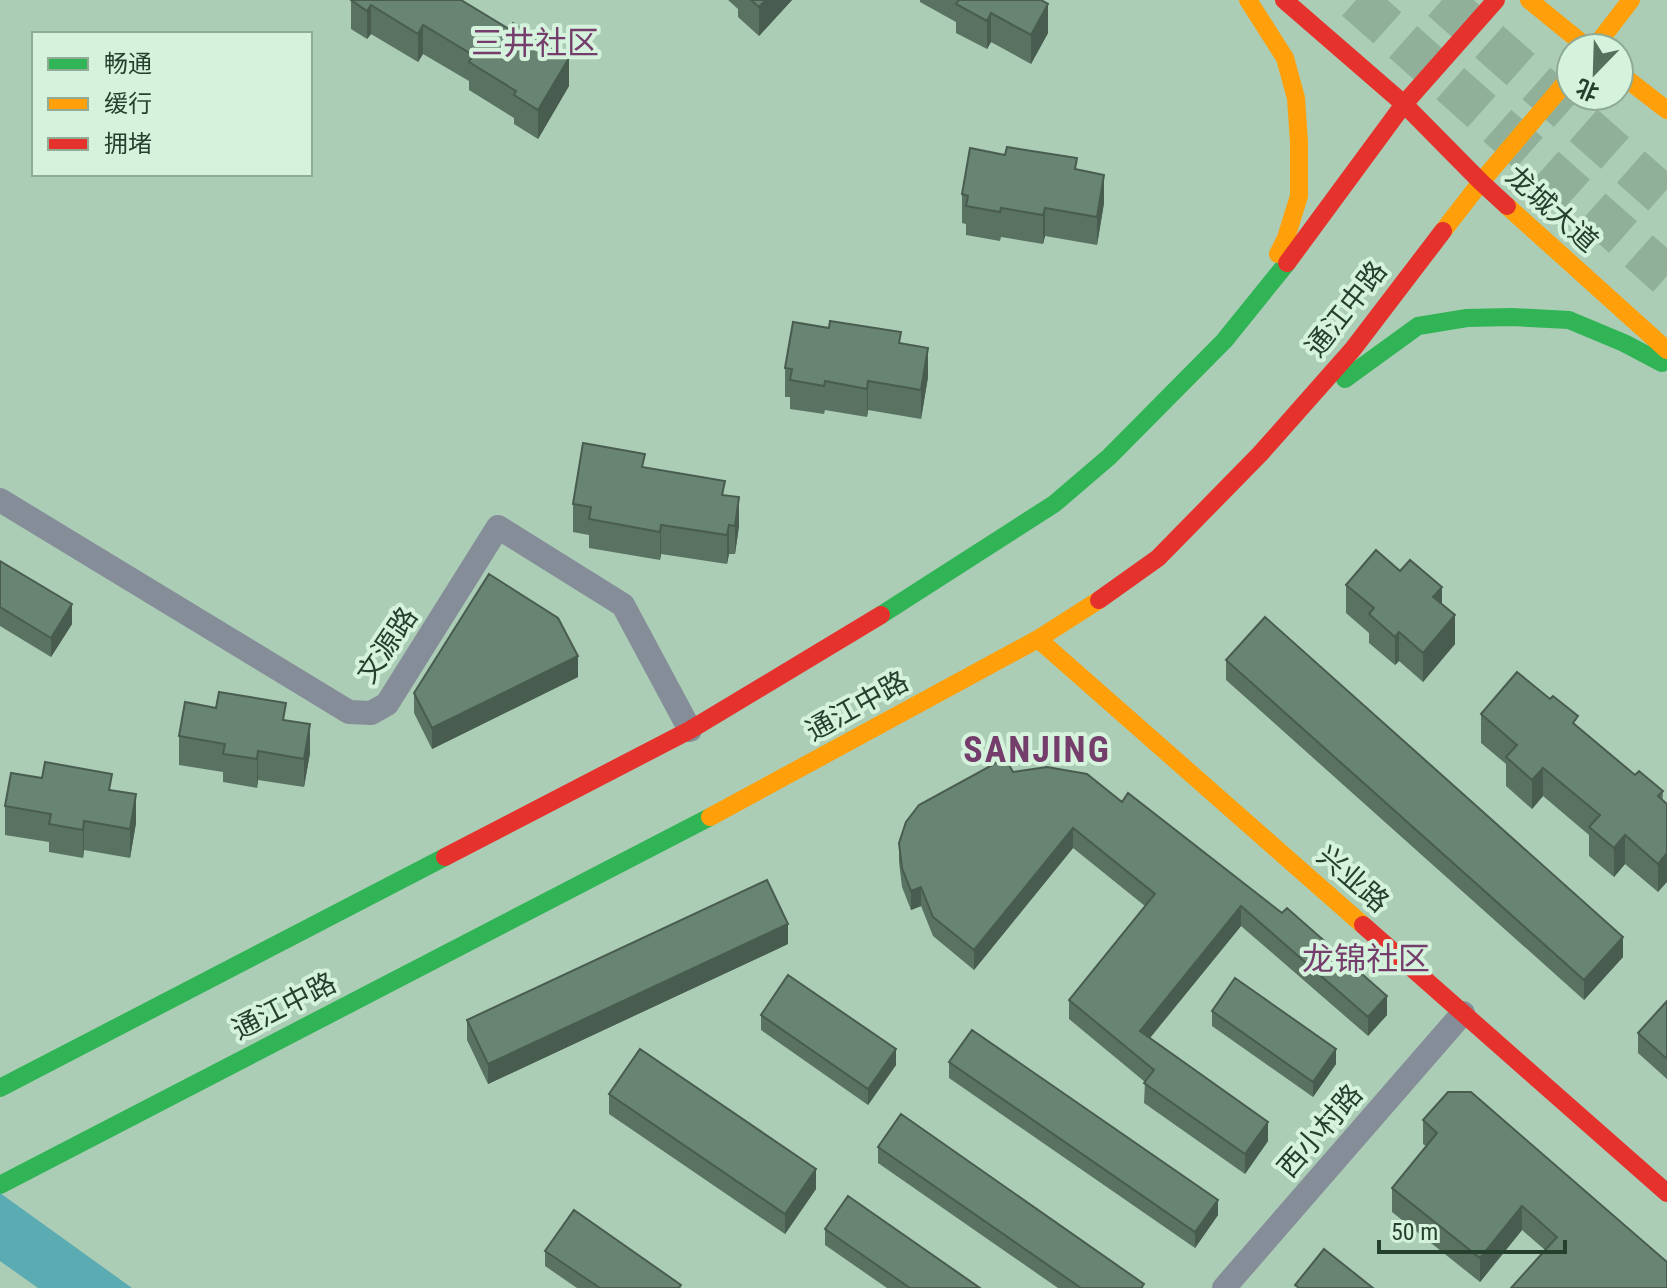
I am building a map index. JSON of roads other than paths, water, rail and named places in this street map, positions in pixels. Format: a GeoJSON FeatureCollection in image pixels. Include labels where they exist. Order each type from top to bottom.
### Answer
{"type":"FeatureCollection","features":[{"type":"Feature","properties":{"kind":"main road"},"geometry":{"type":"LineString","coordinates":[[1248,0],[1285,58],[1296,98],[1299,142],[1299,196],[1286,238],[1254,303]]}},
{"type":"Feature","properties":{"kind":"main road","name":"龙城大道"},"geometry":{"type":"LineString","coordinates":[[1284,0],[1404,104],[1481,182],[1667,350]]}},
{"type":"Feature","properties":{"kind":"main road","name":"通江中路"},"geometry":{"type":"LineString","coordinates":[[0,1088],[690,730],[921,591],[1054,504],[1109,457],[1224,341],[1404,104],[1496,0]]}},
{"type":"Feature","properties":{"kind":"main road"},"geometry":{"type":"LineString","coordinates":[[1529,0],[1568,32]]}},
{"type":"Feature","properties":{"kind":"main road"},"geometry":{"type":"LineString","coordinates":[[1606,32],[1631,0]]}},
{"type":"Feature","properties":{"kind":"main road"},"geometry":{"type":"LineString","coordinates":[[1635,85],[1667,110]]}},
{"type":"Feature","properties":{"kind":"main road","name":"通江中路"},"geometry":{"type":"LineString","coordinates":[[5,1182],[743,800],[1038,639],[1107,595],[1158,558],[1260,454],[1353,349],[1481,182],[1555,95]]}},
{"type":"Feature","properties":{"kind":"main road"},"geometry":{"type":"LineString","coordinates":[[1260,454],[1346,379],[1418,326],[1467,318],[1569,320],[1624,343],[1667,366]]}},
{"type":"Feature","properties":{"kind":"main road","name":"兴业路"},"geometry":{"type":"LineString","coordinates":[[1038,639],[1667,1193]]}},
{"type":"Feature","properties":{"kind":"street","name":"文源路"},"geometry":{"type":"LineString","coordinates":[[0,500],[349,712],[371,713],[387,704],[498,527],[623,605],[690,730]]}},
{"type":"Feature","properties":{"kind":"street","name":"西小村路"},"geometry":{"type":"LineString","coordinates":[[1224,1288],[1463,1013]]}},
{"type":"Feature","properties":{"kind":"water"},"geometry":{"type":"Polygon","coordinates":[[[0,1193],[132,1288],[38,1288],[0,1261],[0,1193]]]}},
{"type":"Feature","properties":{"kind":"tunnel"},"geometry":{"type":"LineString","coordinates":[[1356,0],[1667,276]]}},
{"type":"Feature","properties":{"kind":"tunnel"},"geometry":{"type":"LineString","coordinates":[[1442,0],[1667,199]]}},
{"type":"Feature","properties":{"kind":"district","name":"三井社区"},"geometry":{"type":"Point","coordinates":[535,43]}},
{"type":"Feature","properties":{"kind":"district","name":"SANJING"},"geometry":{"type":"Point","coordinates":[1037,750]}},
{"type":"Feature","properties":{"kind":"district","name":"龙锦社区"},"geometry":{"type":"Point","coordinates":[1366,959]}}]}
